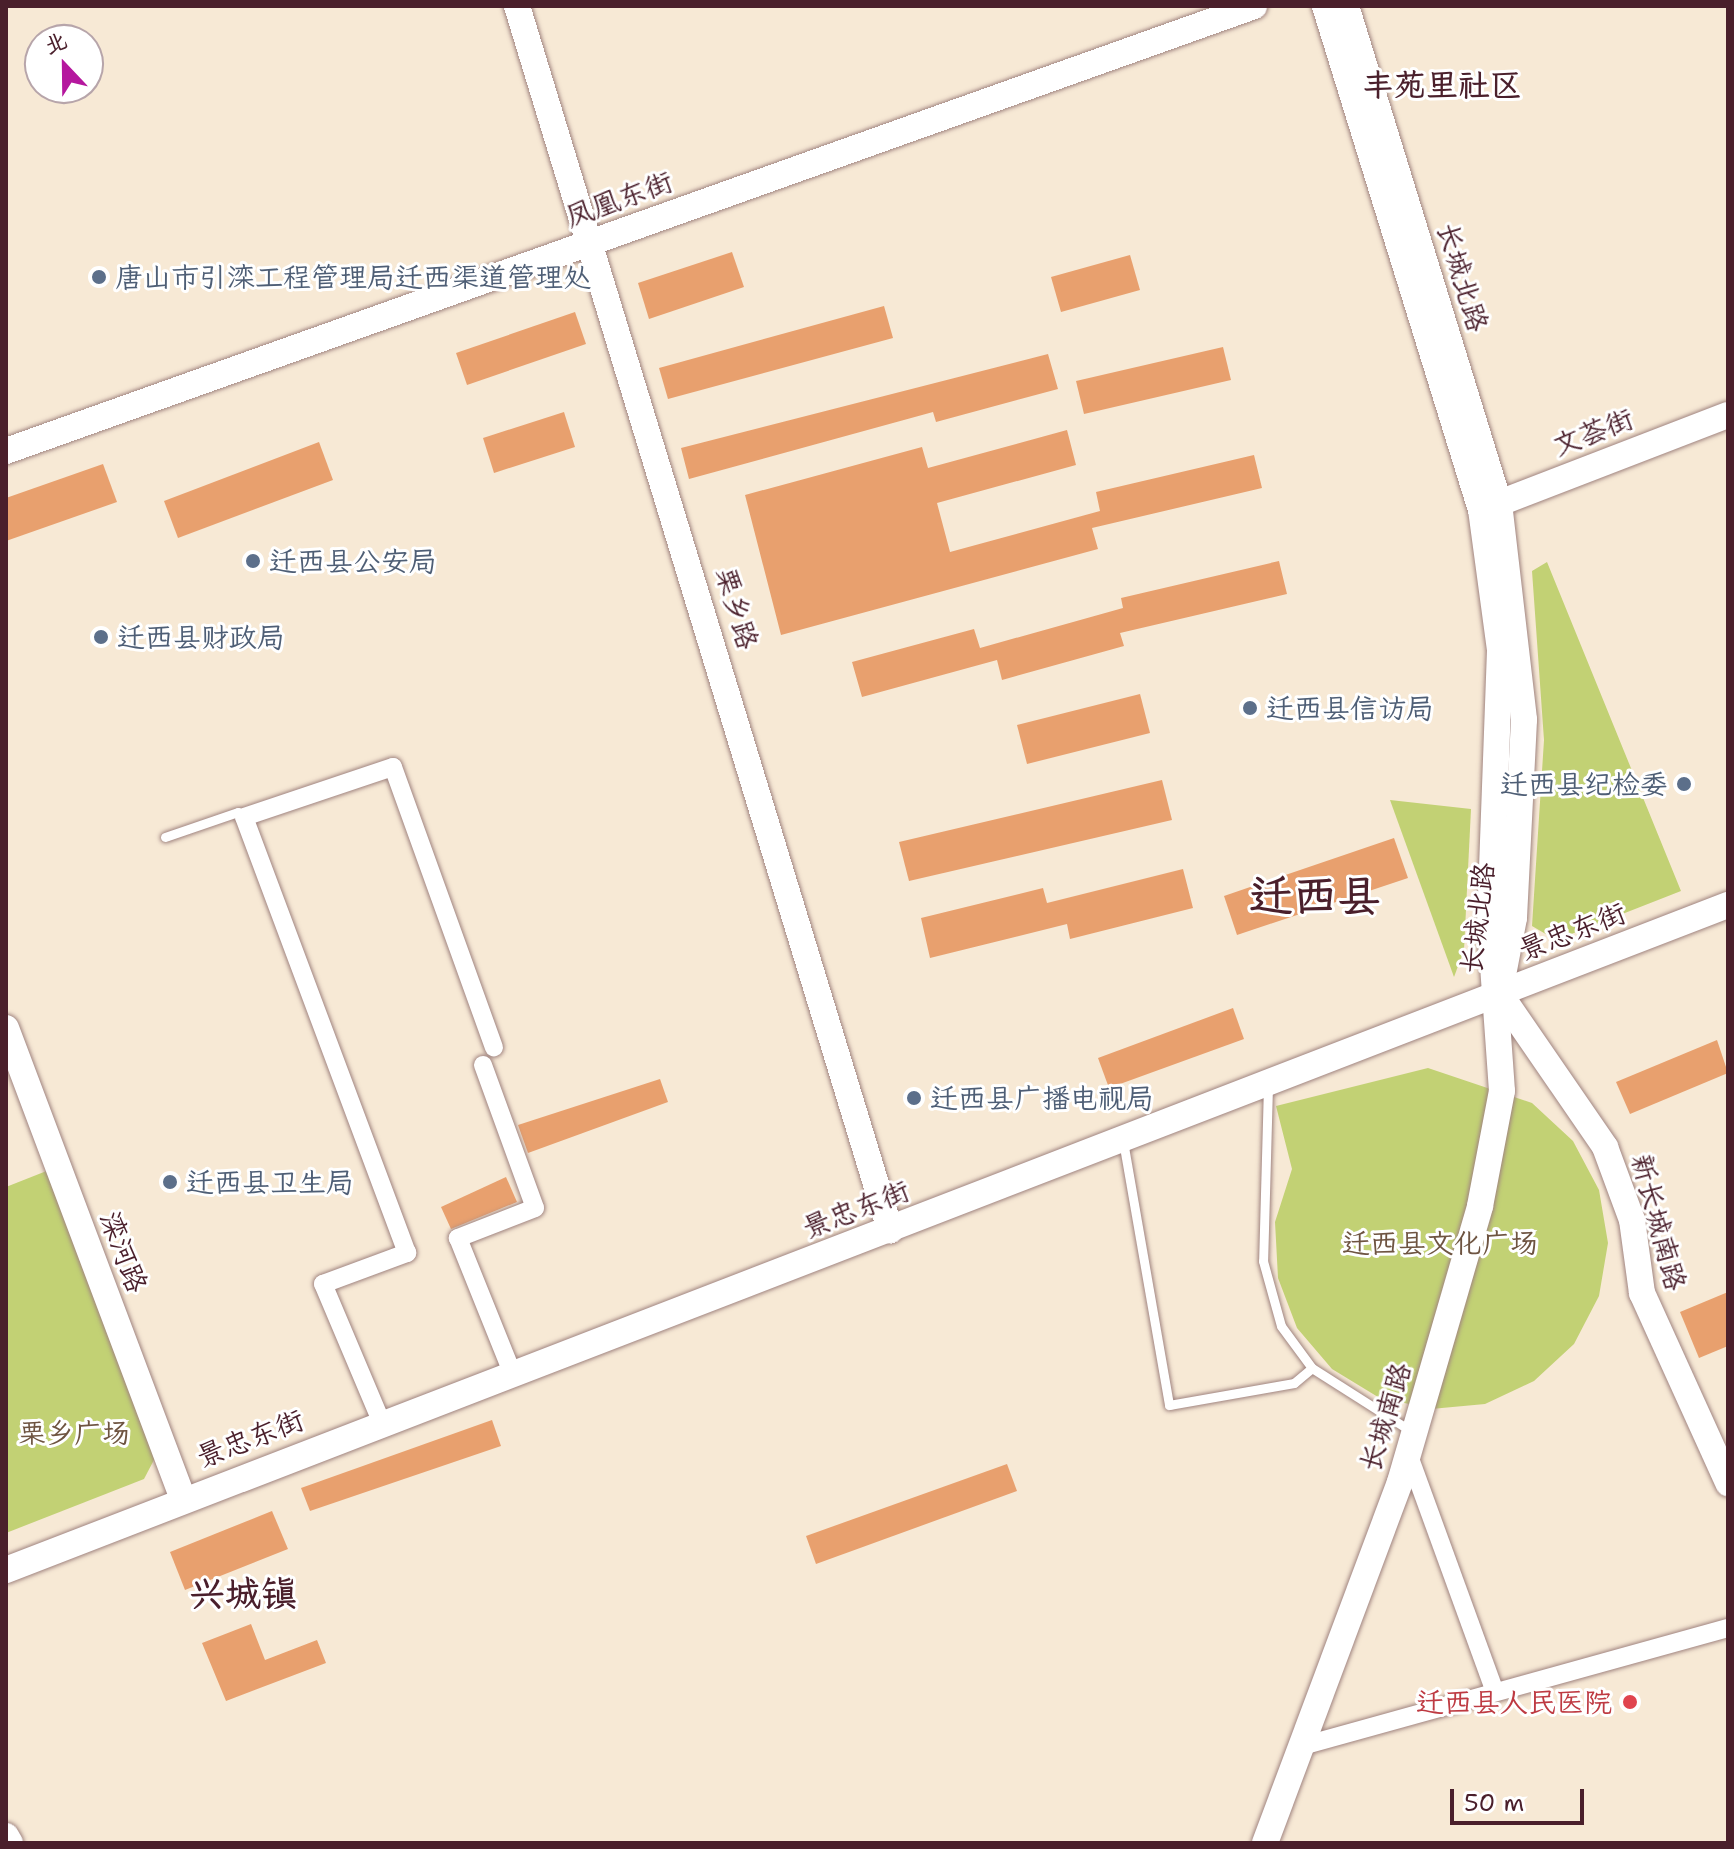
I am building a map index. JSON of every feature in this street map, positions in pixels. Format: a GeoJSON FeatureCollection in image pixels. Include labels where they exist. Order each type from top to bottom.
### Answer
{"type":"FeatureCollection","features":[{"type":"Feature","properties":{"kind":"street","name":"栗乡路"},"geometry":{"type":"LineString","coordinates":[[517,6],[594,242],[890,1230]]}},
{"type":"Feature","properties":{"kind":"street","name":"凤凰东街"},"geometry":{"type":"LineString","coordinates":[[6,451],[1254,6]]}},
{"type":"Feature","properties":{"kind":"street","name":"长城北路"},"geometry":{"type":"LineString","coordinates":[[1325,6],[1490,506]]}},
{"type":"Feature","properties":{"kind":"street","name":"长城北路"},"geometry":{"type":"LineString","coordinates":[[1346,6],[1490,506],[1524,720],[1514,918],[1500,994]]}},
{"type":"Feature","properties":{"kind":"street","name":"文荟街"},"geometry":{"type":"LineString","coordinates":[[1490,506],[1728,415]]}},
{"type":"Feature","properties":{"kind":"street"},"geometry":{"type":"LineString","coordinates":[[381,1421],[323,1284],[407,1253],[244,817],[393,767],[494,1047]]}},
{"type":"Feature","properties":{"kind":"street","name":"景忠东街"},"geometry":{"type":"LineString","coordinates":[[6,1570],[381,1421],[1268,1086],[1728,905]]}},
{"type":"Feature","properties":{"kind":"street","name":"长城南路"},"geometry":{"type":"LineString","coordinates":[[1265,1843],[1306,1745],[1411,1443],[1483,1192],[1502,1091],[1500,994]]}},
{"type":"Feature","properties":{"kind":"street","name":"新长城南路"},"geometry":{"type":"LineString","coordinates":[[1500,994],[1605,1147],[1632,1220],[1642,1293],[1728,1483]]}},
{"type":"Feature","properties":{"kind":"street","name":"滦河路"},"geometry":{"type":"LineString","coordinates":[[6,1028],[183,1499]]}},
{"type":"Feature","properties":{"kind":"street"},"geometry":{"type":"LineString","coordinates":[[483,1065],[535,1208],[458,1238],[512,1372]]}},
{"type":"Feature","properties":{"kind":"street"},"geometry":{"type":"LineString","coordinates":[[1411,1443],[1495,1692]]}},
{"type":"Feature","properties":{"kind":"street"},"geometry":{"type":"LineString","coordinates":[[1306,1745],[1728,1628]]}},
{"type":"Feature","properties":{"kind":"street"},"geometry":{"type":"LineString","coordinates":[[6,1836],[10,1843]]}},
{"type":"Feature","properties":{"kind":"lane"},"geometry":{"type":"LineString","coordinates":[[165,837],[238,812],[244,817]]}},
{"type":"Feature","properties":{"kind":"lane"},"geometry":{"type":"LineString","coordinates":[[1268,1086],[1263,1261],[1281,1326],[1312,1368],[1411,1443]]}},
{"type":"Feature","properties":{"kind":"lane"},"geometry":{"type":"LineString","coordinates":[[1123,1141],[1169,1405],[1294,1383],[1312,1368]]}},
{"type":"Feature","properties":{"kind":"green space"},"geometry":{"type":"Polygon","coordinates":[[[1547,562],[1681,891],[1556,940],[1532,926],[1544,740],[1532,571],[1547,562]]]}},
{"type":"Feature","properties":{"kind":"green space"},"geometry":{"type":"Polygon","coordinates":[[[1390,800],[1471,809],[1464,950],[1454,977],[1390,800]]]}},
{"type":"Feature","properties":{"kind":"green space","name":"迁西县文化广场"},"geometry":{"type":"Polygon","coordinates":[[[1428,1068],[1532,1103],[1573,1141],[1599,1190],[1608,1243],[1599,1296],[1574,1344],[1534,1381],[1485,1404],[1431,1409],[1378,1397],[1332,1369],[1297,1328],[1278,1278],[1275,1222],[1292,1169],[1276,1106],[1428,1068]]]}},
{"type":"Feature","properties":{"kind":"green space","name":"栗乡广场"},"geometry":{"type":"Polygon","coordinates":[[[49,1170],[156,1456],[144,1479],[6,1533],[6,1187],[49,1170]]]}},
{"type":"Feature","properties":{"kind":"building"},"geometry":{"type":"Polygon","coordinates":[[[732,252],[744,287],[649,319],[638,283],[732,252]]]}},
{"type":"Feature","properties":{"kind":"building"},"geometry":{"type":"Polygon","coordinates":[[[1130,255],[1140,290],[1061,312],[1051,277],[1130,255]]]}},
{"type":"Feature","properties":{"kind":"building"},"geometry":{"type":"Polygon","coordinates":[[[884,306],[893,338],[668,399],[659,368],[884,306]]]}},
{"type":"Feature","properties":{"kind":"building"},"geometry":{"type":"Polygon","coordinates":[[[575,312],[586,344],[467,385],[456,353],[575,312]]]}},
{"type":"Feature","properties":{"kind":"building"},"geometry":{"type":"Polygon","coordinates":[[[1223,347],[1231,380],[1084,414],[1076,381],[1223,347]]]}},
{"type":"Feature","properties":{"kind":"building"},"geometry":{"type":"Polygon","coordinates":[[[1048,354],[1058,389],[936,422],[933,412],[689,479],[681,448],[1048,354]]]}},
{"type":"Feature","properties":{"kind":"building"},"geometry":{"type":"Polygon","coordinates":[[[564,412],[575,447],[494,473],[483,438],[564,412]]]}},
{"type":"Feature","properties":{"kind":"building"},"geometry":{"type":"Polygon","coordinates":[[[1067,430],[1076,465],[937,503],[950,552],[1100,511],[1096,492],[1254,455],[1262,488],[1092,528],[1098,549],[781,635],[745,495],[922,447],[928,468],[1067,430]]]}},
{"type":"Feature","properties":{"kind":"building","name":"迁西县公安局"},"geometry":{"type":"Polygon","coordinates":[[[319,442],[333,480],[178,538],[164,501],[319,442]]]}},
{"type":"Feature","properties":{"kind":"building"},"geometry":{"type":"Polygon","coordinates":[[[103,464],[117,502],[6,541],[6,498],[103,464]]]}},
{"type":"Feature","properties":{"kind":"building"},"geometry":{"type":"Polygon","coordinates":[[[1279,561],[1287,594],[1120,633],[1124,646],[1002,680],[997,660],[862,697],[852,662],[974,629],[980,648],[1123,608],[1121,598],[1279,561]]]}},
{"type":"Feature","properties":{"kind":"building"},"geometry":{"type":"Polygon","coordinates":[[[1140,694],[1150,733],[1027,764],[1017,725],[1140,694]]]}},
{"type":"Feature","properties":{"kind":"building"},"geometry":{"type":"Polygon","coordinates":[[[1162,780],[1172,820],[909,881],[899,842],[1162,780]]]}},
{"type":"Feature","properties":{"kind":"building"},"geometry":{"type":"Polygon","coordinates":[[[1394,838],[1408,878],[1237,935],[1224,896],[1394,838]]]}},
{"type":"Feature","properties":{"kind":"building"},"geometry":{"type":"Polygon","coordinates":[[[1183,869],[1193,908],[1070,939],[1067,924],[930,958],[921,918],[1043,888],[1047,903],[1183,869]]]}},
{"type":"Feature","properties":{"kind":"building"},"geometry":{"type":"Polygon","coordinates":[[[1233,1008],[1244,1039],[1109,1088],[1098,1058],[1233,1008]]]}},
{"type":"Feature","properties":{"kind":"building"},"geometry":{"type":"Polygon","coordinates":[[[1717,1040],[1728,1073],[1630,1114],[1616,1082],[1717,1040]]]}},
{"type":"Feature","properties":{"kind":"building"},"geometry":{"type":"Polygon","coordinates":[[[660,1079],[668,1102],[528,1153],[518,1125],[660,1079]]]}},
{"type":"Feature","properties":{"kind":"building"},"geometry":{"type":"Polygon","coordinates":[[[506,1177],[517,1202],[451,1229],[441,1207],[506,1177]]]}},
{"type":"Feature","properties":{"kind":"building"},"geometry":{"type":"Polygon","coordinates":[[[1728,1292],[1728,1346],[1699,1358],[1680,1312],[1728,1292]]]}},
{"type":"Feature","properties":{"kind":"building"},"geometry":{"type":"Polygon","coordinates":[[[492,1420],[501,1446],[310,1511],[301,1488],[492,1420]]]}},
{"type":"Feature","properties":{"kind":"building"},"geometry":{"type":"Polygon","coordinates":[[[1007,1464],[1017,1491],[816,1564],[806,1536],[1007,1464]]]}},
{"type":"Feature","properties":{"kind":"building"},"geometry":{"type":"Polygon","coordinates":[[[272,1511],[288,1549],[185,1590],[170,1552],[272,1511]]]}},
{"type":"Feature","properties":{"kind":"building"},"geometry":{"type":"Polygon","coordinates":[[[251,1624],[265,1660],[317,1640],[326,1663],[226,1701],[202,1643],[251,1624]]]}},
{"type":"Feature","properties":{"kind":"place","name":"唐山市引滦工程管理局迁西渠道管理处"},"geometry":{"type":"Point","coordinates":[99,277]}},
{"type":"Feature","properties":{"kind":"place","name":"迁西县公安局"},"geometry":{"type":"Point","coordinates":[253,561]}},
{"type":"Feature","properties":{"kind":"place","name":"迁西县财政局"},"geometry":{"type":"Point","coordinates":[101,637]}},
{"type":"Feature","properties":{"kind":"place","name":"迁西县信访局"},"geometry":{"type":"Point","coordinates":[1250,708]}},
{"type":"Feature","properties":{"kind":"place","name":"迁西县纪检委"},"geometry":{"type":"Point","coordinates":[1684,784]}},
{"type":"Feature","properties":{"kind":"place","name":"迁西县广播电视局"},"geometry":{"type":"Point","coordinates":[914,1098]}},
{"type":"Feature","properties":{"kind":"place","name":"迁西县卫生局"},"geometry":{"type":"Point","coordinates":[170,1182]}},
{"type":"Feature","properties":{"kind":"place","name":"迁西县人民医院"},"geometry":{"type":"Point","coordinates":[1630,1702]}},
{"type":"Feature","properties":{"kind":"district","name":"丰苑里社区"},"geometry":{"type":"Point","coordinates":[1442,85]}},
{"type":"Feature","properties":{"kind":"district","name":"迁西县"},"geometry":{"type":"Point","coordinates":[1315,896]}},
{"type":"Feature","properties":{"kind":"district","name":"兴城镇"},"geometry":{"type":"Point","coordinates":[243,1594]}}]}
